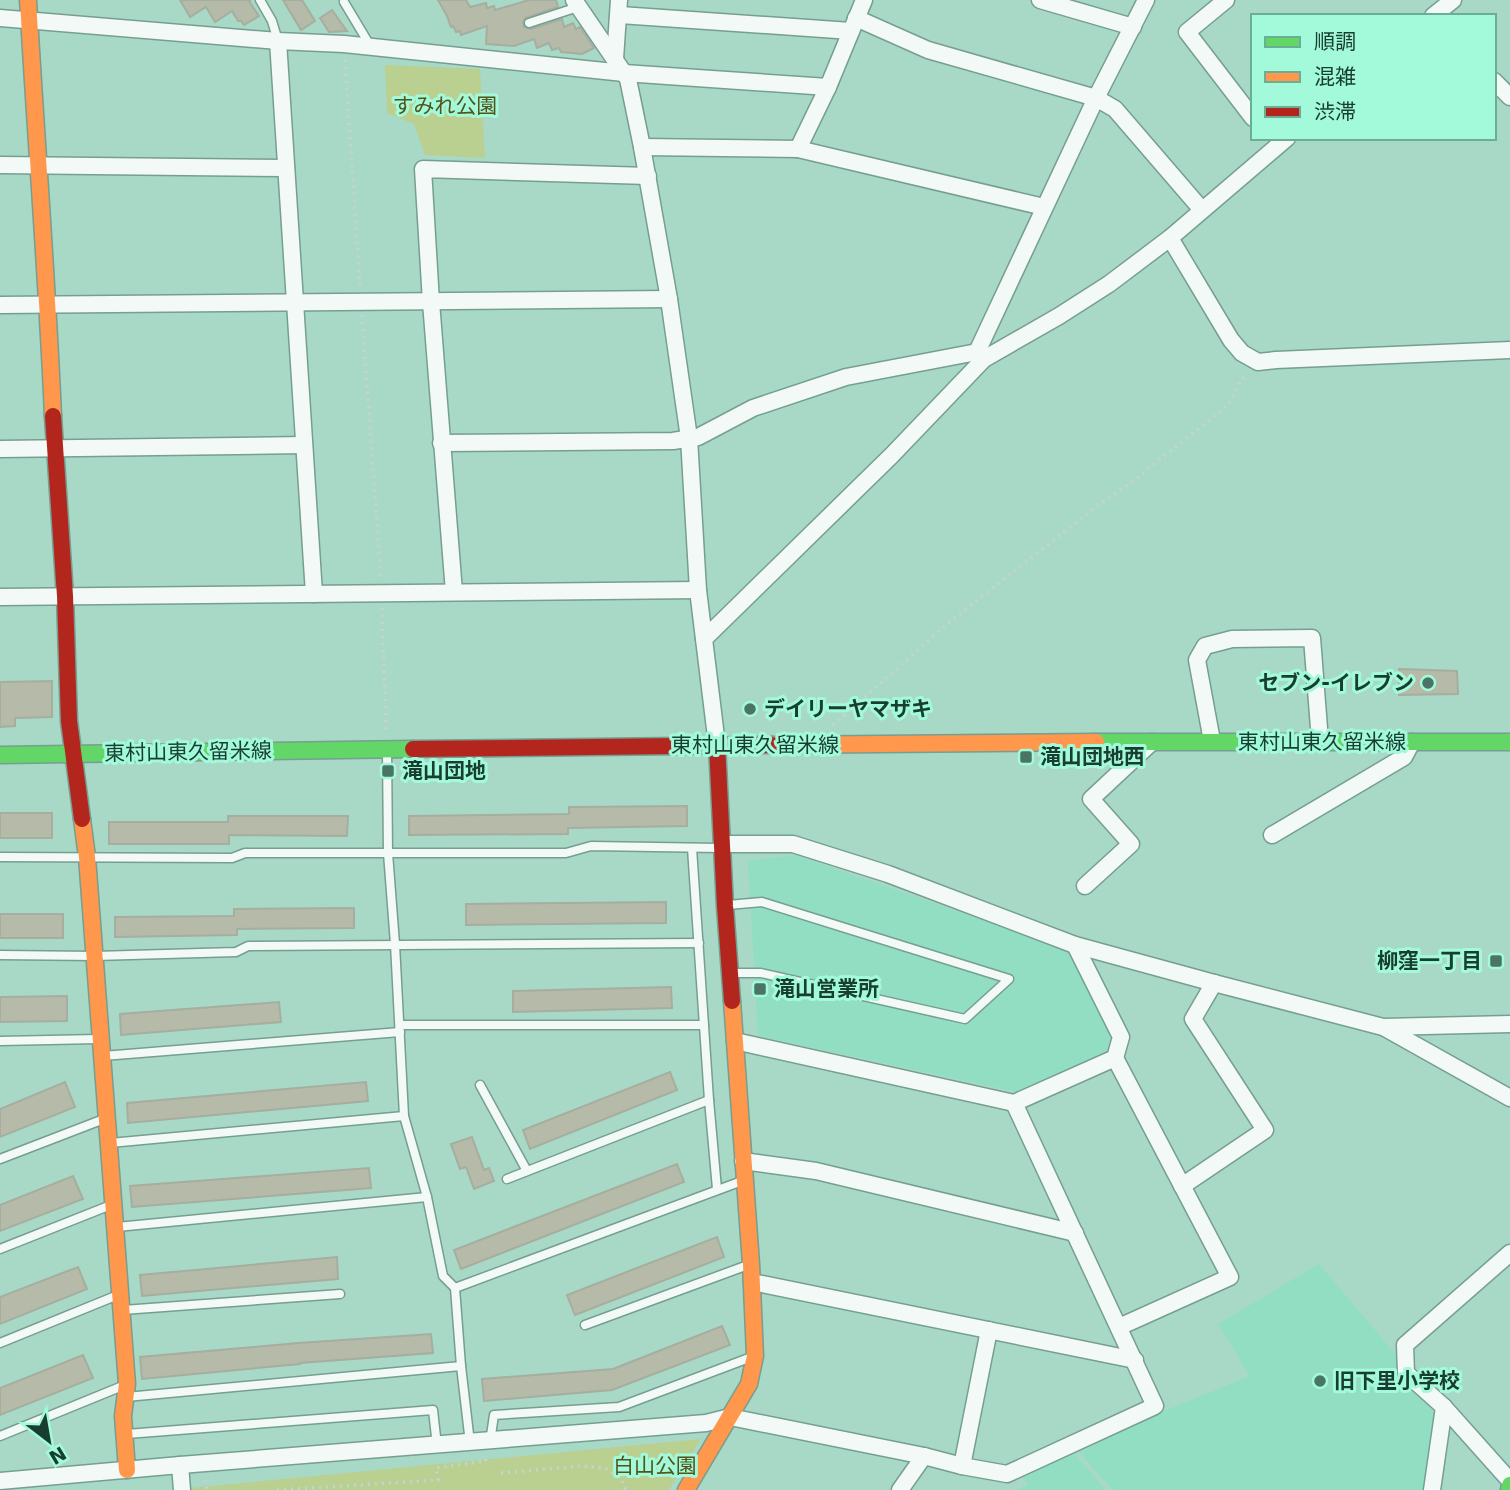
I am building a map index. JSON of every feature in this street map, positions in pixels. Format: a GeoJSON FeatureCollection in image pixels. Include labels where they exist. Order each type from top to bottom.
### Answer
{"type":"FeatureCollection","features":[{"type":"Feature","properties":{"kind":"street"},"geometry":{"type":"LineString","coordinates":[[28,0],[65,596],[69,721],[87,857],[116,1227],[126,1390],[124,1434],[127,1471]]}},
{"type":"Feature","properties":{"kind":"street"},"geometry":{"type":"LineString","coordinates":[[798,149],[828,87],[864,0]]}},
{"type":"Feature","properties":{"kind":"street"},"geometry":{"type":"LineString","coordinates":[[1040,0],[1132,27]]}},
{"type":"Feature","properties":{"kind":"street"},"geometry":{"type":"LineString","coordinates":[[704,639],[892,455],[981,356],[1044,207],[1146,0]]}},
{"type":"Feature","properties":{"kind":"street"},"geometry":{"type":"LineString","coordinates":[[1226,0],[1187,32],[1251,115]]}},
{"type":"Feature","properties":{"kind":"street"},"geometry":{"type":"LineString","coordinates":[[576,3],[628,79],[648,176],[689,439],[698,590],[717,745],[755,1356],[749,1384],[686,1490]]}},
{"type":"Feature","properties":{"kind":"street"},"geometry":{"type":"LineString","coordinates":[[1436,14],[1454,4]]}},
{"type":"Feature","properties":{"kind":"street"},"geometry":{"type":"LineString","coordinates":[[619,66],[619,7],[854,24],[928,50],[1096,98],[1115,109],[1202,210]]}},
{"type":"Feature","properties":{"kind":"street"},"geometry":{"type":"LineString","coordinates":[[0,18],[619,66],[828,87]]}},
{"type":"Feature","properties":{"kind":"street"},"geometry":{"type":"LineString","coordinates":[[278,41],[314,594]]}},
{"type":"Feature","properties":{"kind":"street"},"geometry":{"type":"LineString","coordinates":[[1496,83],[1510,97]]}},
{"type":"Feature","properties":{"kind":"street"},"geometry":{"type":"LineString","coordinates":[[441,443],[689,439],[698,437],[753,408],[846,377],[981,356],[1059,316],[1110,284],[1202,210],[1277,141]]}},
{"type":"Feature","properties":{"kind":"street"},"geometry":{"type":"LineString","coordinates":[[642,147],[798,149],[1044,207]]}},
{"type":"Feature","properties":{"kind":"street"},"geometry":{"type":"LineString","coordinates":[[0,165],[286,167]]}},
{"type":"Feature","properties":{"kind":"street"},"geometry":{"type":"LineString","coordinates":[[454,592],[430,302],[423,169],[648,176]]}},
{"type":"Feature","properties":{"kind":"street"},"geometry":{"type":"LineString","coordinates":[[1170,237],[1231,340],[1242,353],[1258,362],[1510,351]]}},
{"type":"Feature","properties":{"kind":"street"},"geometry":{"type":"LineString","coordinates":[[0,305],[669,299]]}},
{"type":"Feature","properties":{"kind":"street"},"geometry":{"type":"LineString","coordinates":[[0,449],[304,445]]}},
{"type":"Feature","properties":{"kind":"street"},"geometry":{"type":"LineString","coordinates":[[0,597],[698,590]]}},
{"type":"Feature","properties":{"kind":"street"},"geometry":{"type":"LineString","coordinates":[[1212,741],[1198,660],[1205,646],[1232,639],[1312,638],[1320,741]]}},
{"type":"Feature","properties":{"kind":"street","name":"東村山東久留米線"},"geometry":{"type":"LineString","coordinates":[[0,755],[717,745],[1212,741],[1510,742]]}},
{"type":"Feature","properties":{"kind":"street"},"geometry":{"type":"LineString","coordinates":[[1085,886],[1131,844],[1091,799],[1152,742]]}},
{"type":"Feature","properties":{"kind":"street"},"geometry":{"type":"LineString","coordinates":[[1272,835],[1404,757],[1412,742]]}},
{"type":"Feature","properties":{"kind":"street"},"geometry":{"type":"LineString","coordinates":[[723,846],[793,844],[888,874],[1075,945],[1383,1027],[1510,1098]]}},
{"type":"Feature","properties":{"kind":"street"},"geometry":{"type":"LineString","coordinates":[[1075,945],[1121,1037],[1115,1058],[1230,1277],[1119,1326]]}},
{"type":"Feature","properties":{"kind":"street"},"geometry":{"type":"LineString","coordinates":[[1182,1186],[1265,1130],[1193,1019],[1214,983]]}},
{"type":"Feature","properties":{"kind":"street"},"geometry":{"type":"LineString","coordinates":[[1383,1027],[1510,1024]]}},
{"type":"Feature","properties":{"kind":"street"},"geometry":{"type":"LineString","coordinates":[[734,1041],[1014,1103],[1115,1058]]}},
{"type":"Feature","properties":{"kind":"street"},"geometry":{"type":"LineString","coordinates":[[0,1481],[706,1423],[730,1417],[1007,1474],[1155,1406],[1014,1103]]}},
{"type":"Feature","properties":{"kind":"street"},"geometry":{"type":"LineString","coordinates":[[743,1161],[816,1171],[1075,1233]]}},
{"type":"Feature","properties":{"kind":"street"},"geometry":{"type":"LineString","coordinates":[[1510,1253],[1405,1345],[1406,1373],[1444,1407],[1510,1485]]}},
{"type":"Feature","properties":{"kind":"street"},"geometry":{"type":"LineString","coordinates":[[752,1282],[1135,1360]]}},
{"type":"Feature","properties":{"kind":"street"},"geometry":{"type":"LineString","coordinates":[[962,1466],[989,1330]]}},
{"type":"Feature","properties":{"kind":"street"},"geometry":{"type":"LineString","coordinates":[[1432,1490],[1444,1407]]}},
{"type":"Feature","properties":{"kind":"street"},"geometry":{"type":"LineString","coordinates":[[900,1490],[924,1456]]}},
{"type":"Feature","properties":{"kind":"street"},"geometry":{"type":"LineString","coordinates":[[180,1465],[182,1490]]}},
{"type":"Feature","properties":{"kind":"lane"},"geometry":{"type":"LineString","coordinates":[[260,0],[272,21],[278,41]]}},
{"type":"Feature","properties":{"kind":"lane"},"geometry":{"type":"LineString","coordinates":[[344,2],[371,47]]}},
{"type":"Feature","properties":{"kind":"lane"},"geometry":{"type":"LineString","coordinates":[[529,23],[576,3]]}},
{"type":"Feature","properties":{"kind":"lane"},"geometry":{"type":"LineString","coordinates":[[387,750],[388,853],[404,1116],[427,1197],[443,1276],[455,1288],[461,1366],[481,1442]]}},
{"type":"Feature","properties":{"kind":"lane"},"geometry":{"type":"LineString","coordinates":[[0,857],[232,858],[245,853],[566,853],[591,846],[723,846]]}},
{"type":"Feature","properties":{"kind":"lane"},"geometry":{"type":"LineString","coordinates":[[692,848],[717,1189]]}},
{"type":"Feature","properties":{"kind":"lane"},"geometry":{"type":"LineString","coordinates":[[725,906],[762,901],[1009,979],[965,1019],[761,973],[730,973]]}},
{"type":"Feature","properties":{"kind":"lane"},"geometry":{"type":"LineString","coordinates":[[0,955],[95,956],[236,952],[248,946],[699,943]]}},
{"type":"Feature","properties":{"kind":"lane"},"geometry":{"type":"LineString","coordinates":[[102,1056],[400,1028],[704,1025]]}},
{"type":"Feature","properties":{"kind":"lane"},"geometry":{"type":"LineString","coordinates":[[0,1041],[101,1039]]}},
{"type":"Feature","properties":{"kind":"lane"},"geometry":{"type":"LineString","coordinates":[[480,1084],[527,1171]]}},
{"type":"Feature","properties":{"kind":"lane"},"geometry":{"type":"LineString","coordinates":[[507,1179],[709,1100]]}},
{"type":"Feature","properties":{"kind":"lane"},"geometry":{"type":"LineString","coordinates":[[109,1144],[404,1116]]}},
{"type":"Feature","properties":{"kind":"lane"},"geometry":{"type":"LineString","coordinates":[[0,1159],[107,1117]]}},
{"type":"Feature","properties":{"kind":"lane"},"geometry":{"type":"LineString","coordinates":[[455,1288],[744,1180]]}},
{"type":"Feature","properties":{"kind":"lane"},"geometry":{"type":"LineString","coordinates":[[116,1227],[427,1197]]}},
{"type":"Feature","properties":{"kind":"lane"},"geometry":{"type":"LineString","coordinates":[[0,1249],[114,1205]]}},
{"type":"Feature","properties":{"kind":"lane"},"geometry":{"type":"LineString","coordinates":[[585,1325],[751,1264]]}},
{"type":"Feature","properties":{"kind":"lane"},"geometry":{"type":"LineString","coordinates":[[0,1343],[121,1302],[340,1294]]}},
{"type":"Feature","properties":{"kind":"lane"},"geometry":{"type":"LineString","coordinates":[[481,1442],[494,1415],[619,1407],[755,1356]]}},
{"type":"Feature","properties":{"kind":"lane"},"geometry":{"type":"LineString","coordinates":[[0,1436],[126,1390],[461,1366]]}},
{"type":"Feature","properties":{"kind":"lane"},"geometry":{"type":"LineString","coordinates":[[124,1434],[433,1410],[436,1446]]}},
{"type":"Feature","properties":{"kind":"path"},"geometry":{"type":"LineString","coordinates":[[344,44],[382,593],[387,750]]}},
{"type":"Feature","properties":{"kind":"path"},"geometry":{"type":"LineString","coordinates":[[810,745],[947,624],[1228,405],[1241,380],[1258,362]]}},
{"type":"Feature","properties":{"kind":"path"},"geometry":{"type":"LineString","coordinates":[[276,1490],[438,1480],[436,1468],[486,1461],[481,1442]]}},
{"type":"Feature","properties":{"kind":"path"},"geometry":{"type":"LineString","coordinates":[[501,1473],[583,1466],[605,1468],[621,1479],[626,1490]]}},
{"type":"Feature","properties":{"kind":"shaded area"},"geometry":{"type":"Polygon","coordinates":[[[795,855],[1073,951],[1113,1030],[1107,1051],[1017,1092],[758,1036],[748,861],[795,855]]]}},
{"type":"Feature","properties":{"kind":"shaded area","name":"旧下里小学校"},"geometry":{"type":"Polygon","coordinates":[[[1319,1264],[1397,1356],[1398,1375],[1437,1415],[1426,1490],[1113,1490],[1079,1452],[1164,1411],[1250,1376],[1218,1324],[1319,1264]]]}},
{"type":"Feature","properties":{"kind":"shaded area"},"geometry":{"type":"Polygon","coordinates":[[[1074,1454],[1106,1490],[1016,1490],[1028,1485],[1023,1476],[1074,1454]]]}},
{"type":"Feature","properties":{"kind":"green space","name":"すみれ公園"},"geometry":{"type":"Polygon","coordinates":[[[385,65],[480,69],[485,158],[425,155],[414,124],[387,113],[385,65]]]}},
{"type":"Feature","properties":{"kind":"green space","name":"白山公園"},"geometry":{"type":"Polygon","coordinates":[[[701,1439],[669,1490],[190,1490],[190,1488],[701,1439]]]}},
{"type":"Feature","properties":{"kind":"building"},"geometry":{"type":"Polygon","coordinates":[[[180,0],[251,0],[249,1],[259,16],[244,25],[232,11],[215,22],[206,7],[190,17],[180,0]]]}},
{"type":"Feature","properties":{"kind":"building"},"geometry":{"type":"Polygon","coordinates":[[[283,0],[302,0],[315,21],[301,30],[283,0]]]}},
{"type":"Feature","properties":{"kind":"building"},"geometry":{"type":"Polygon","coordinates":[[[438,0],[466,0],[470,7],[486,3],[487,8],[494,6],[495,10],[529,0],[556,0],[558,7],[525,18],[524,27],[531,29],[562,19],[564,27],[573,23],[576,29],[580,27],[594,48],[582,54],[561,52],[559,48],[552,50],[549,43],[537,48],[534,39],[514,46],[486,44],[487,26],[461,35],[460,31],[456,32],[453,26],[451,27],[438,0]]]}},
{"type":"Feature","properties":{"kind":"building"},"geometry":{"type":"Polygon","coordinates":[[[332,10],[347,31],[329,32],[320,18],[332,10]]]}},
{"type":"Feature","properties":{"kind":"building","name":"セブン-イレブン"},"geometry":{"type":"Polygon","coordinates":[[[1399,669],[1457,671],[1458,694],[1399,695],[1399,669]]]}},
{"type":"Feature","properties":{"kind":"building"},"geometry":{"type":"Polygon","coordinates":[[[52,681],[52,717],[15,718],[15,726],[0,727],[0,682],[52,681]]]}},
{"type":"Feature","properties":{"kind":"building"},"geometry":{"type":"Polygon","coordinates":[[[687,806],[687,826],[568,828],[568,834],[409,835],[409,816],[569,814],[569,807],[687,806]]]}},
{"type":"Feature","properties":{"kind":"building"},"geometry":{"type":"Polygon","coordinates":[[[0,813],[52,813],[52,838],[0,838],[0,813]]]}},
{"type":"Feature","properties":{"kind":"building"},"geometry":{"type":"Polygon","coordinates":[[[228,816],[348,816],[347,836],[229,835],[229,844],[109,844],[109,822],[228,822],[228,816]]]}},
{"type":"Feature","properties":{"kind":"building"},"geometry":{"type":"Polygon","coordinates":[[[666,902],[666,923],[466,925],[466,904],[666,902]]]}},
{"type":"Feature","properties":{"kind":"building"},"geometry":{"type":"Polygon","coordinates":[[[354,908],[354,928],[237,929],[237,935],[115,937],[115,917],[234,916],[234,909],[354,908]]]}},
{"type":"Feature","properties":{"kind":"building"},"geometry":{"type":"Polygon","coordinates":[[[0,914],[63,914],[63,938],[0,938],[0,914]]]}},
{"type":"Feature","properties":{"kind":"building"},"geometry":{"type":"Polygon","coordinates":[[[671,987],[672,1008],[513,1012],[513,991],[671,987]]]}},
{"type":"Feature","properties":{"kind":"building"},"geometry":{"type":"Polygon","coordinates":[[[67,996],[67,1021],[0,1022],[0,997],[67,996]]]}},
{"type":"Feature","properties":{"kind":"building"},"geometry":{"type":"Polygon","coordinates":[[[279,1002],[281,1022],[121,1035],[120,1014],[279,1002]]]}},
{"type":"Feature","properties":{"kind":"building"},"geometry":{"type":"Polygon","coordinates":[[[670,1072],[677,1090],[530,1149],[523,1130],[670,1072]]]}},
{"type":"Feature","properties":{"kind":"building"},"geometry":{"type":"Polygon","coordinates":[[[65,1082],[75,1107],[0,1137],[0,1109],[65,1082]]]}},
{"type":"Feature","properties":{"kind":"building"},"geometry":{"type":"Polygon","coordinates":[[[366,1082],[368,1101],[128,1123],[127,1103],[366,1082]]]}},
{"type":"Feature","properties":{"kind":"building"},"geometry":{"type":"Polygon","coordinates":[[[472,1137],[484,1170],[489,1168],[494,1181],[474,1189],[466,1167],[460,1169],[451,1144],[472,1137]]]}},
{"type":"Feature","properties":{"kind":"building"},"geometry":{"type":"Polygon","coordinates":[[[677,1164],[684,1182],[461,1269],[454,1250],[677,1164]]]}},
{"type":"Feature","properties":{"kind":"building"},"geometry":{"type":"Polygon","coordinates":[[[369,1168],[371,1188],[132,1207],[130,1186],[369,1168]]]}},
{"type":"Feature","properties":{"kind":"building"},"geometry":{"type":"Polygon","coordinates":[[[73,1176],[83,1199],[0,1231],[0,1205],[73,1176]]]}},
{"type":"Feature","properties":{"kind":"building"},"geometry":{"type":"Polygon","coordinates":[[[717,1237],[724,1257],[575,1315],[567,1295],[717,1237]]]}},
{"type":"Feature","properties":{"kind":"building"},"geometry":{"type":"Polygon","coordinates":[[[337,1257],[338,1279],[142,1296],[140,1275],[337,1257]]]}},
{"type":"Feature","properties":{"kind":"building"},"geometry":{"type":"Polygon","coordinates":[[[78,1267],[87,1289],[0,1324],[0,1297],[78,1267]]]}},
{"type":"Feature","properties":{"kind":"building"},"geometry":{"type":"Polygon","coordinates":[[[722,1326],[730,1345],[612,1390],[484,1401],[482,1379],[613,1369],[722,1326]]]}},
{"type":"Feature","properties":{"kind":"building"},"geometry":{"type":"Polygon","coordinates":[[[431,1334],[433,1353],[142,1379],[140,1357],[431,1334]]]}},
{"type":"Feature","properties":{"kind":"building"},"geometry":{"type":"Polygon","coordinates":[[[83,1355],[93,1378],[0,1415],[0,1388],[83,1355]]]}},
{"type":"Feature","properties":{"kind":"traffic: fast"},"geometry":{"type":"LineString","coordinates":[[1096,742],[1510,742]]}},
{"type":"Feature","properties":{"kind":"traffic: fast"},"geometry":{"type":"LineString","coordinates":[[0,755],[413,749]]}},
{"type":"Feature","properties":{"kind":"traffic: fast"},"geometry":{"type":"LineString","coordinates":[[1509,1490],[1510,1485]]}},
{"type":"Feature","properties":{"kind":"traffic: slow"},"geometry":{"type":"LineString","coordinates":[[28,0],[53,416]]}},
{"type":"Feature","properties":{"kind":"traffic: slow"},"geometry":{"type":"LineString","coordinates":[[772,745],[1096,742]]}},
{"type":"Feature","properties":{"kind":"traffic: slow"},"geometry":{"type":"LineString","coordinates":[[82,819],[127,1384],[123,1416],[127,1470]]}},
{"type":"Feature","properties":{"kind":"traffic: slow"},"geometry":{"type":"LineString","coordinates":[[686,1490],[749,1384],[755,1356],[732,1001]]}},
{"type":"Feature","properties":{"kind":"traffic: jam"},"geometry":{"type":"LineString","coordinates":[[53,416],[65,596],[69,721],[82,819]]}},
{"type":"Feature","properties":{"kind":"traffic: jam"},"geometry":{"type":"LineString","coordinates":[[717,745],[732,1001]]}},
{"type":"Feature","properties":{"kind":"traffic: jam"},"geometry":{"type":"LineString","coordinates":[[413,749],[772,745]]}},
{"type":"Feature","properties":{"kind":"place","name":"セブン-イレブン"},"geometry":{"type":"Point","coordinates":[1428,683]}},
{"type":"Feature","properties":{"kind":"place","name":"デイリーヤマザキ"},"geometry":{"type":"Point","coordinates":[750,709]}},
{"type":"Feature","properties":{"kind":"place","name":"滝山団地西"},"geometry":{"type":"Point","coordinates":[1026,757]}},
{"type":"Feature","properties":{"kind":"place","name":"滝山団地"},"geometry":{"type":"Point","coordinates":[388,771]}},
{"type":"Feature","properties":{"kind":"place","name":"柳窪一丁目"},"geometry":{"type":"Point","coordinates":[1496,961]}},
{"type":"Feature","properties":{"kind":"place","name":"滝山営業所"},"geometry":{"type":"Point","coordinates":[760,989]}},
{"type":"Feature","properties":{"kind":"place","name":"旧下里小学校"},"geometry":{"type":"Point","coordinates":[1320,1381]}}]}
